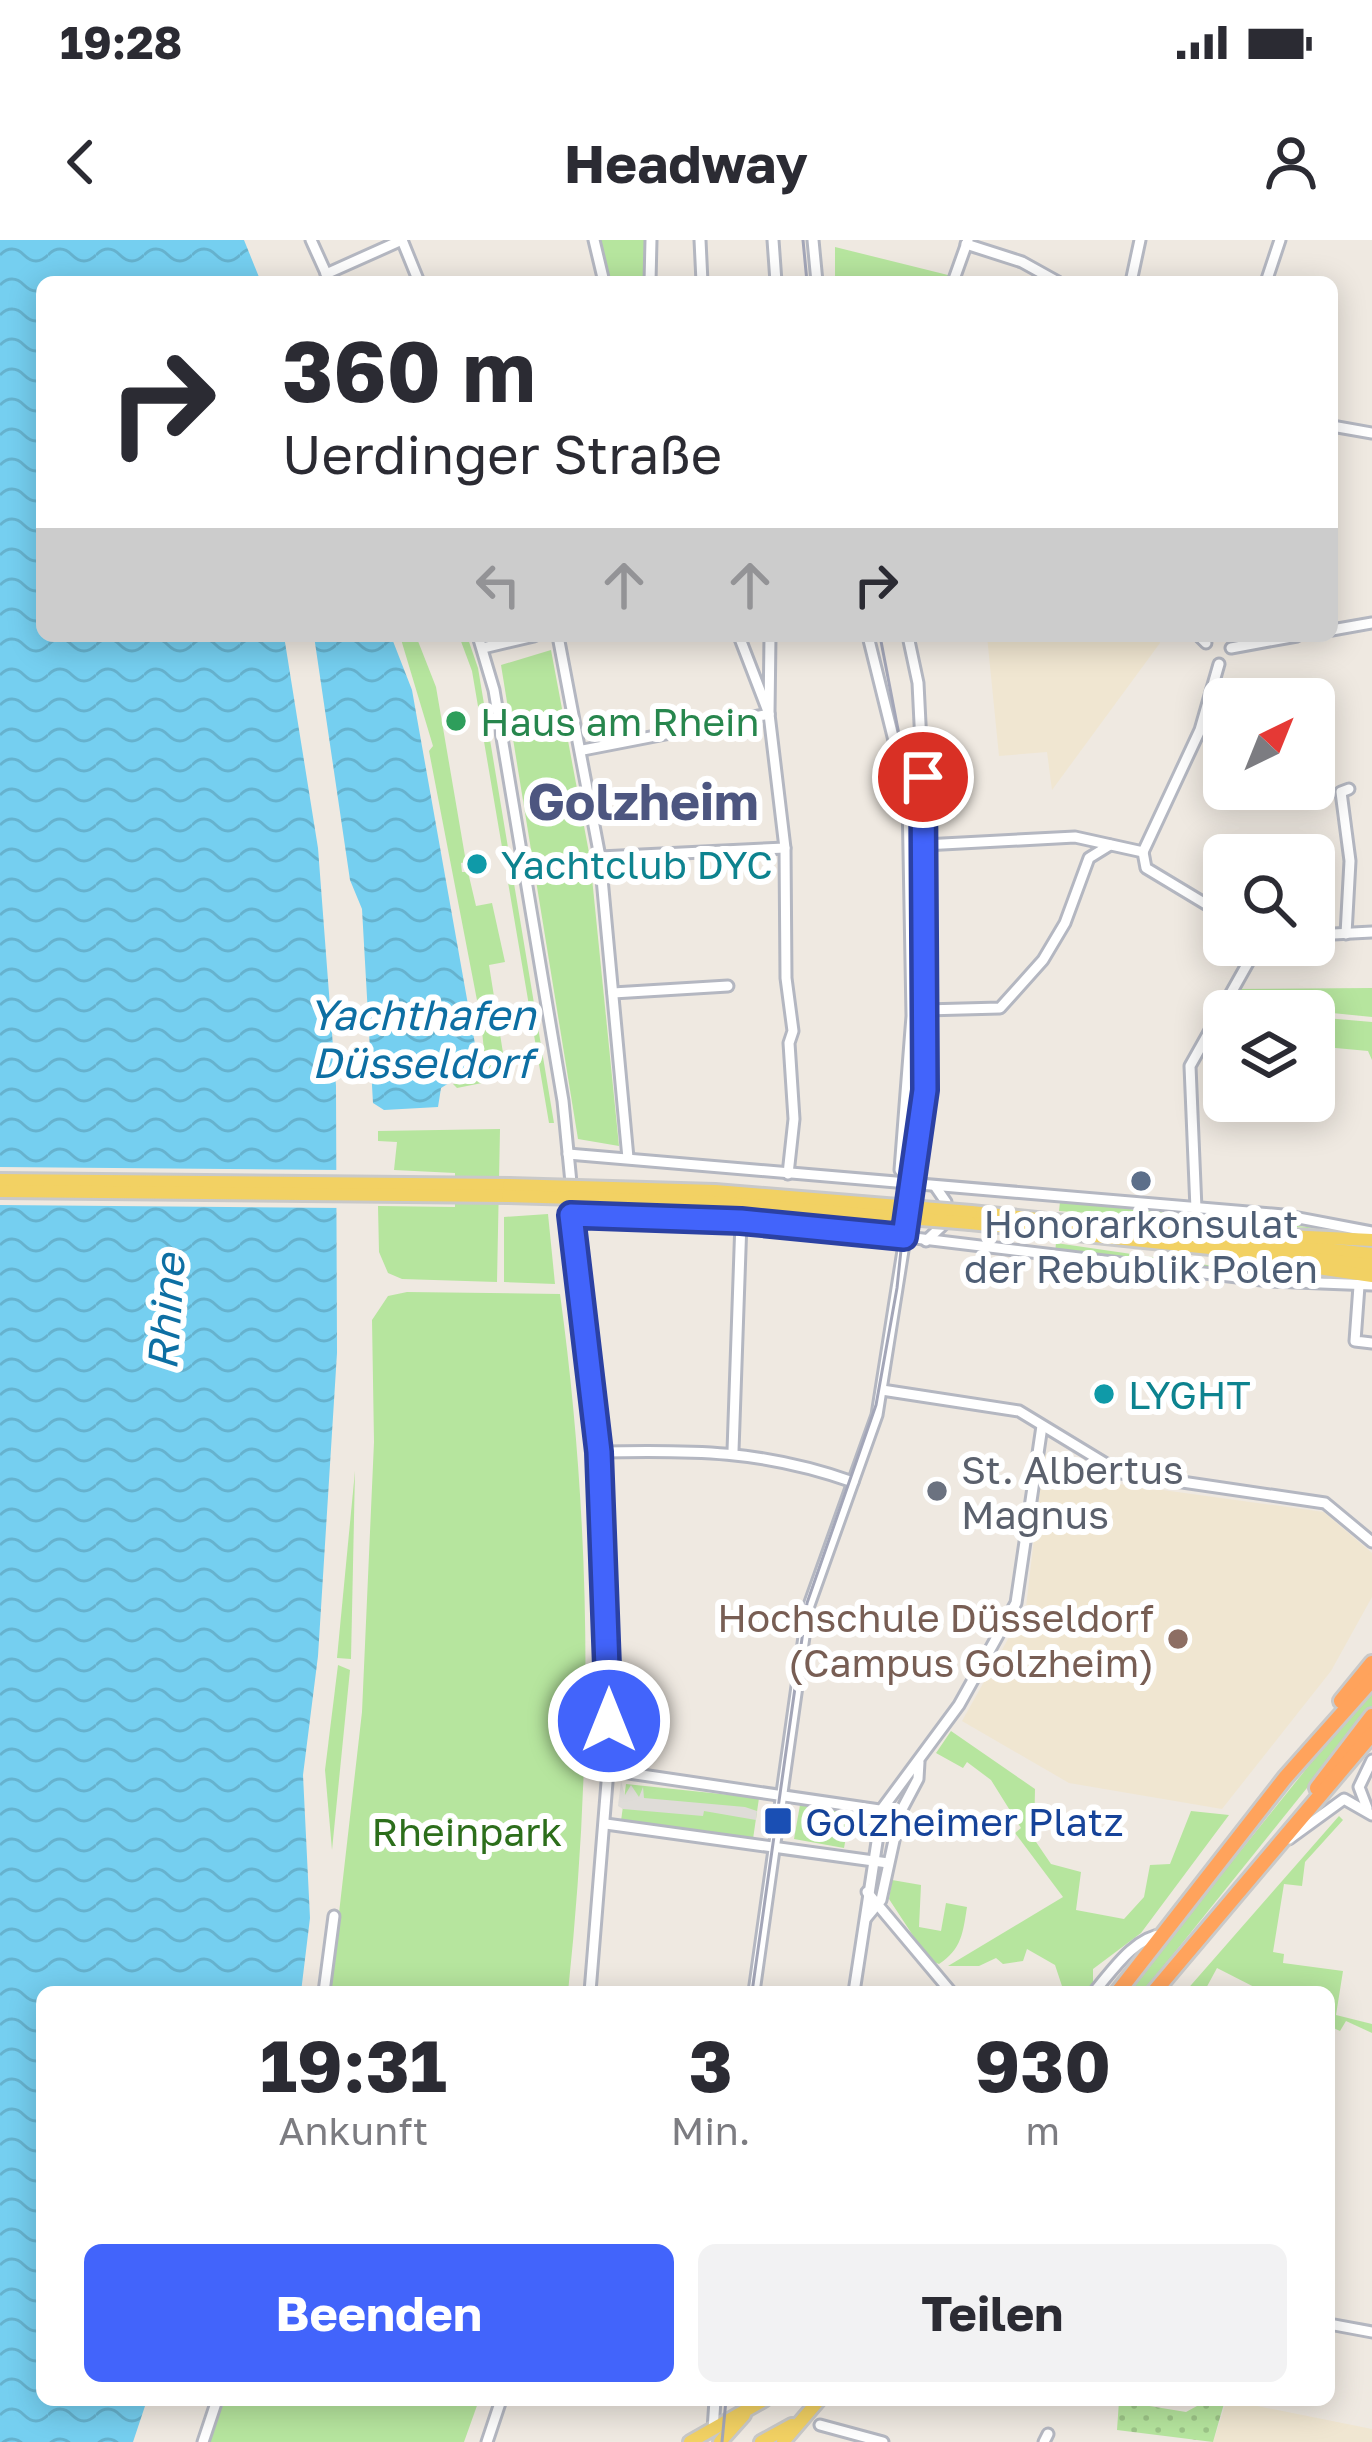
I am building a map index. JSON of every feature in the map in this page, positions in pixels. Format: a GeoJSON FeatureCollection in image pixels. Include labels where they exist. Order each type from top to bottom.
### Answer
{"type":"FeatureCollection","features":[{"type":"Feature","properties":{"kind":"highway"},"geometry":{"type":"LineString","coordinates":[[1286,1778],[1292,1761],[1372,1663]]}},
{"type":"Feature","properties":{"kind":"highway"},"geometry":{"type":"LineString","coordinates":[[1123,1986],[1286,1778],[1372,1680]]}},
{"type":"Feature","properties":{"kind":"highway"},"geometry":{"type":"LineString","coordinates":[[1294,1822],[1372,1716]]}},
{"type":"Feature","properties":{"kind":"highway"},"geometry":{"type":"LineString","coordinates":[[1159,1986],[1372,1734]]}},
{"type":"Feature","properties":{"kind":"main road"},"geometry":{"type":"LineString","coordinates":[[0,1180],[508,1190],[970,1218],[1372,1253]]}},
{"type":"Feature","properties":{"kind":"main road"},"geometry":{"type":"LineString","coordinates":[[0,1191],[508,1190]]}},
{"type":"Feature","properties":{"kind":"main road"},"geometry":{"type":"LineString","coordinates":[[970,1218],[1372,1265]]}},
{"type":"Feature","properties":{"kind":"main road"},"geometry":{"type":"LineString","coordinates":[[1197,1235],[1372,1236]]}},
{"type":"Feature","properties":{"kind":"main road"},"geometry":{"type":"LineString","coordinates":[[1219,1249],[1262,1262],[1372,1281]]}},
{"type":"Feature","properties":{"kind":"main road"},"geometry":{"type":"LineString","coordinates":[[690,2442],[714,2438],[756,2406]]}},
{"type":"Feature","properties":{"kind":"main road"},"geometry":{"type":"LineString","coordinates":[[783,2442],[813,2406]]}},
{"type":"Feature","properties":{"kind":"main road"},"geometry":{"type":"LineString","coordinates":[[760,2442],[807,2413]]}},
{"type":"Feature","properties":{"kind":"main road"},"geometry":{"type":"LineString","coordinates":[[736,2442],[738,2419]]}},
{"type":"Feature","properties":{"kind":"street"},"geometry":{"type":"LineString","coordinates":[[311,240],[327,276]]}},
{"type":"Feature","properties":{"kind":"street"},"geometry":{"type":"LineString","coordinates":[[368,240],[374,253]]}},
{"type":"Feature","properties":{"kind":"street"},"geometry":{"type":"LineString","coordinates":[[332,276],[402,240],[417,276]]}},
{"type":"Feature","properties":{"kind":"street"},"geometry":{"type":"LineString","coordinates":[[595,240],[603,276]]}},
{"type":"Feature","properties":{"kind":"street"},"geometry":{"type":"LineString","coordinates":[[651,240],[651,276]]}},
{"type":"Feature","properties":{"kind":"street"},"geometry":{"type":"LineString","coordinates":[[700,240],[702,276]]}},
{"type":"Feature","properties":{"kind":"street"},"geometry":{"type":"LineString","coordinates":[[773,240],[776,276]]}},
{"type":"Feature","properties":{"kind":"street"},"geometry":{"type":"LineString","coordinates":[[813,240],[816,276]]}},
{"type":"Feature","properties":{"kind":"street"},"geometry":{"type":"LineString","coordinates":[[1132,276],[1140,240]]}},
{"type":"Feature","properties":{"kind":"street"},"geometry":{"type":"LineString","coordinates":[[1268,276],[1280,240]]}},
{"type":"Feature","properties":{"kind":"street"},"geometry":{"type":"LineString","coordinates":[[955,276],[967,242],[1047,276]]}},
{"type":"Feature","properties":{"kind":"street"},"geometry":{"type":"LineString","coordinates":[[1338,427],[1372,433]]}},
{"type":"Feature","properties":{"kind":"street"},"geometry":{"type":"LineString","coordinates":[[1338,629],[1372,623]]}},
{"type":"Feature","properties":{"kind":"street"},"geometry":{"type":"LineString","coordinates":[[480,642],[557,1065],[599,1452],[609,1609],[608,1770],[591,1986]]}},
{"type":"Feature","properties":{"kind":"street"},"geometry":{"type":"LineString","coordinates":[[483,648],[508,642]]}},
{"type":"Feature","properties":{"kind":"street"},"geometry":{"type":"LineString","coordinates":[[559,642],[600,856],[628,1158]]}},
{"type":"Feature","properties":{"kind":"street"},"geometry":{"type":"LineString","coordinates":[[741,642],[770,714]]}},
{"type":"Feature","properties":{"kind":"street"},"geometry":{"type":"LineString","coordinates":[[770,642],[770,714],[785,848],[785,978],[794,1031],[789,1043],[794,1119],[788,1174]]}},
{"type":"Feature","properties":{"kind":"street"},"geometry":{"type":"LineString","coordinates":[[869,642],[908,797],[912,1016],[901,1170],[910,1184]]}},
{"type":"Feature","properties":{"kind":"street"},"geometry":{"type":"LineString","coordinates":[[755,1986],[808,1608],[881,1390],[925,1090],[924,845],[918,683],[909,642]]}},
{"type":"Feature","properties":{"kind":"street"},"geometry":{"type":"LineString","coordinates":[[1231,648],[1264,642]]}},
{"type":"Feature","properties":{"kind":"street"},"geometry":{"type":"LineString","coordinates":[[1203,902],[1146,868],[1143,851],[1200,730],[1219,664]]}},
{"type":"Feature","properties":{"kind":"street"},"geometry":{"type":"LineString","coordinates":[[583,751],[770,714]]}},
{"type":"Feature","properties":{"kind":"street"},"geometry":{"type":"LineString","coordinates":[[1346,934],[1350,861],[1341,792],[1349,788]]}},
{"type":"Feature","properties":{"kind":"street"},"geometry":{"type":"LineString","coordinates":[[924,845],[1068,837],[1143,851]]}},
{"type":"Feature","properties":{"kind":"street"},"geometry":{"type":"LineString","coordinates":[[925,1010],[1000,1009],[1065,923],[1089,858],[1110,845]]}},
{"type":"Feature","properties":{"kind":"street"},"geometry":{"type":"LineString","coordinates":[[600,856],[785,848]]}},
{"type":"Feature","properties":{"kind":"street"},"geometry":{"type":"LineString","coordinates":[[1335,934],[1372,932]]}},
{"type":"Feature","properties":{"kind":"street"},"geometry":{"type":"LineString","coordinates":[[1196,1209],[1190,1066],[1246,966]]}},
{"type":"Feature","properties":{"kind":"street"},"geometry":{"type":"LineString","coordinates":[[613,993],[728,986]]}},
{"type":"Feature","properties":{"kind":"street"},"geometry":{"type":"LineString","coordinates":[[568,1154],[1309,1218],[1372,1236]]}},
{"type":"Feature","properties":{"kind":"street"},"geometry":{"type":"LineString","coordinates":[[832,1228],[825,1221],[827,1194],[839,1179]]}},
{"type":"Feature","properties":{"kind":"street"},"geometry":{"type":"LineString","coordinates":[[926,1241],[947,1221],[946,1202],[935,1186]]}},
{"type":"Feature","properties":{"kind":"street"},"geometry":{"type":"LineString","coordinates":[[571,1215],[832,1228],[1270,1281],[1359,1286],[1372,1281]]}},
{"type":"Feature","properties":{"kind":"street"},"geometry":{"type":"LineString","coordinates":[[733,1450],[741,1221]]}},
{"type":"Feature","properties":{"kind":"street"},"geometry":{"type":"LineString","coordinates":[[1359,1286],[1355,1341],[1372,1343]]}},
{"type":"Feature","properties":{"kind":"street"},"geometry":{"type":"LineString","coordinates":[[881,1390],[1001,1405],[1121,1473],[1324,1503],[1372,1542]]}},
{"type":"Feature","properties":{"kind":"street"},"geometry":{"type":"LineString","coordinates":[[855,1986],[882,1809],[907,1771],[919,1762],[1016,1603],[1042,1426]]}},
{"type":"Feature","properties":{"kind":"street"},"geometry":{"type":"LineString","coordinates":[[599,1452],[733,1450],[788,1460],[853,1482]]}},
{"type":"Feature","properties":{"kind":"street"},"geometry":{"type":"LineString","coordinates":[[1371,1814],[1359,1786],[1372,1760]]}},
{"type":"Feature","properties":{"kind":"street"},"geometry":{"type":"LineString","coordinates":[[866,1918],[877,1907],[900,1813],[919,1779],[919,1762]]}},
{"type":"Feature","properties":{"kind":"street"},"geometry":{"type":"LineString","coordinates":[[608,1770],[900,1813]]}},
{"type":"Feature","properties":{"kind":"street"},"geometry":{"type":"LineString","coordinates":[[1266,1856],[1344,1798],[1371,1814]]}},
{"type":"Feature","properties":{"kind":"street"},"geometry":{"type":"LineString","coordinates":[[606,1824],[887,1863]]}},
{"type":"Feature","properties":{"kind":"street"},"geometry":{"type":"LineString","coordinates":[[867,1892],[946,1986]]}},
{"type":"Feature","properties":{"kind":"street"},"geometry":{"type":"LineString","coordinates":[[325,1986],[334,1916]]}},
{"type":"Feature","properties":{"kind":"street"},"geometry":{"type":"LineString","coordinates":[[1099,1986],[1128,1954],[1153,1935],[1164,1934]]}},
{"type":"Feature","properties":{"kind":"street"},"geometry":{"type":"LineString","coordinates":[[1335,2325],[1372,2332]]}},
{"type":"Feature","properties":{"kind":"street"},"geometry":{"type":"LineString","coordinates":[[202,2442],[215,2406]]}},
{"type":"Feature","properties":{"kind":"street"},"geometry":{"type":"LineString","coordinates":[[487,2442],[500,2406]]}},
{"type":"Feature","properties":{"kind":"street"},"geometry":{"type":"LineString","coordinates":[[714,2438],[715,2406]]}},
{"type":"Feature","properties":{"kind":"street"},"geometry":{"type":"LineString","coordinates":[[735,2406],[738,2419]]}},
{"type":"Feature","properties":{"kind":"street"},"geometry":{"type":"LineString","coordinates":[[820,2425],[883,2442]]}},
{"type":"Feature","properties":{"kind":"shaded area"},"geometry":{"type":"Polygon","coordinates":[[[988,642],[1160,642],[1052,790],[1047,752],[999,756],[988,642]]]}},
{"type":"Feature","properties":{"kind":"shaded area","name":"Hochschule Düsseldorf (Campus Golzheim)"},"geometry":{"type":"Polygon","coordinates":[[[1044,1453],[1119,1484],[1324,1512],[1372,1553],[1372,1597],[1331,1671],[1222,1809],[1069,1783],[962,1721],[1026,1607],[1044,1453]]]}},
{"type":"Feature","properties":{"kind":"shaded area"},"geometry":{"type":"Polygon","coordinates":[[[621,1781],[625,1795],[631,1785],[639,1797],[643,1787],[644,1798],[745,1807],[757,1811],[756,1820],[704,1811],[703,1816],[623,1809],[618,1806],[621,1781]]]}},
{"type":"Feature","properties":{"kind":"shaded area"},"geometry":{"type":"Polygon","coordinates":[[[1225,2406],[1257,2406],[1372,2429],[1372,2442],[1213,2442],[1225,2406]]]}},
{"type":"Feature","properties":{"kind":"green space"},"geometry":{"type":"Polygon","coordinates":[[[597,240],[647,240],[643,276],[605,276],[597,240]]]}},
{"type":"Feature","properties":{"kind":"green space"},"geometry":{"type":"Polygon","coordinates":[[[835,247],[952,276],[835,276],[835,247]]]}},
{"type":"Feature","properties":{"kind":"green space"},"geometry":{"type":"Polygon","coordinates":[[[402,642],[418,642],[436,687],[466,862],[461,863],[462,872],[468,872],[476,906],[492,903],[505,962],[489,965],[507,1078],[457,1088],[453,1084],[487,1080],[481,1021],[429,751],[433,746],[402,642]]]}},
{"type":"Feature","properties":{"kind":"green space"},"geometry":{"type":"Polygon","coordinates":[[[461,642],[469,642],[478,668],[554,1123],[549,1123],[472,671],[461,642]]]}},
{"type":"Feature","properties":{"kind":"green space"},"geometry":{"type":"Polygon","coordinates":[[[551,650],[590,858],[619,1146],[578,1139],[501,665],[551,650]]]}},
{"type":"Feature","properties":{"kind":"green space"},"geometry":{"type":"Polygon","coordinates":[[[1372,988],[1372,1017],[1335,1013],[1335,990],[1235,989],[1372,988]]]}},
{"type":"Feature","properties":{"kind":"green space"},"geometry":{"type":"Polygon","coordinates":[[[1335,1019],[1372,1022],[1372,1060],[1368,1051],[1335,1048],[1335,1019]]]}},
{"type":"Feature","properties":{"kind":"green space"},"geometry":{"type":"Polygon","coordinates":[[[500,1129],[497,1282],[402,1279],[388,1273],[379,1252],[378,1206],[455,1207],[455,1173],[394,1170],[397,1142],[378,1141],[378,1131],[500,1129]]]}},
{"type":"Feature","properties":{"kind":"green space"},"geometry":{"type":"Polygon","coordinates":[[[1060,1202],[1337,1230],[1059,1211],[1060,1202]]]}},
{"type":"Feature","properties":{"kind":"green space"},"geometry":{"type":"Polygon","coordinates":[[[548,1214],[555,1284],[504,1282],[504,1217],[548,1214]]]}},
{"type":"Feature","properties":{"kind":"green space"},"geometry":{"type":"Polygon","coordinates":[[[1056,1243],[1310,1280],[1055,1253],[1056,1243]]]}},
{"type":"Feature","properties":{"kind":"green space","name":"Rheinpark"},"geometry":{"type":"Polygon","coordinates":[[[407,1292],[560,1294],[578,1468],[585,1643],[582,1817],[569,1986],[331,1986],[362,1712],[374,1442],[372,1320],[388,1296],[407,1292]]]}},
{"type":"Feature","properties":{"kind":"green space"},"geometry":{"type":"Polygon","coordinates":[[[355,1471],[351,1659],[337,1658],[355,1471]]]}},
{"type":"Feature","properties":{"kind":"green space"},"geometry":{"type":"Polygon","coordinates":[[[338,1665],[350,1670],[332,1850],[325,1770],[338,1665]]]}},
{"type":"Feature","properties":{"kind":"green space"},"geometry":{"type":"Polygon","coordinates":[[[1372,1687],[1372,1707],[1148,1986],[1132,1986],[1372,1687]]]}},
{"type":"Feature","properties":{"kind":"green space"},"geometry":{"type":"Polygon","coordinates":[[[951,1731],[1035,1789],[1034,1839],[1051,1864],[1081,1872],[1076,1910],[1124,1919],[1144,1897],[1150,1865],[1170,1864],[1191,1811],[1229,1815],[1141,1933],[1093,1969],[1092,1986],[1062,1986],[1055,1965],[1027,1949],[1023,1961],[1003,1964],[996,1958],[979,1966],[948,1966],[1063,1897],[1015,1833],[1021,1828],[991,1780],[967,1762],[963,1768],[936,1753],[951,1731]]]}},
{"type":"Feature","properties":{"kind":"green space"},"geometry":{"type":"Polygon","coordinates":[[[626,1784],[759,1798],[753,1839],[621,1821],[626,1784]]]}},
{"type":"Feature","properties":{"kind":"green space"},"geometry":{"type":"Polygon","coordinates":[[[800,1805],[851,1811],[844,1848],[794,1839],[800,1805]]]}},
{"type":"Feature","properties":{"kind":"green space"},"geometry":{"type":"Polygon","coordinates":[[[1339,1816],[1343,1820],[1305,1862],[1302,1886],[1284,1884],[1273,1952],[1284,1954],[1283,1963],[1343,1971],[1336,2015],[1372,2024],[1372,2033],[1346,2021],[1340,2031],[1335,2029],[1335,1986],[1252,1986],[1217,1968],[1207,1986],[1190,1986],[1339,1816]]]}},
{"type":"Feature","properties":{"kind":"green space"},"geometry":{"type":"Polygon","coordinates":[[[892,1880],[921,1885],[919,1927],[941,1931],[946,1903],[967,1907],[957,1946],[939,1964],[929,1960],[889,1899],[892,1880]]]}},
{"type":"Feature","properties":{"kind":"green space"},"geometry":{"type":"Polygon","coordinates":[[[223,2406],[477,2406],[464,2442],[208,2442],[223,2406]]]}},
{"type":"Feature","properties":{"kind":"green space"},"geometry":{"type":"Polygon","coordinates":[[[1119,2406],[1186,2412],[1197,2406],[1223,2406],[1213,2442],[1117,2430],[1119,2406]]]}},
{"type":"Feature","properties":{"kind":"water","name":"Rhine"},"geometry":{"type":"Polygon","coordinates":[[[0,240],[244,240],[259,276],[36,276],[36,642],[285,642],[318,848],[336,1086],[337,1353],[318,1656],[303,1775],[310,1918],[302,1986],[36,1986],[36,2406],[145,2406],[133,2442],[0,2442],[0,240]]]}},
{"type":"Feature","properties":{"kind":"water","name":"Yachthafen Düsseldorf"},"geometry":{"type":"Polygon","coordinates":[[[315,642],[393,642],[412,690],[475,1044],[475,1067],[441,1088],[438,1107],[384,1110],[373,1103],[362,909],[350,880],[315,642]]]}},
{"type":"Feature","properties":{"kind":"pier"},"geometry":{"type":"Polygon","coordinates":[[[0,1167],[342,1170],[343,1208],[0,1205],[0,1167]]]}},
{"type":"Feature","properties":{"kind":"tram line"},"geometry":{"type":"LineString","coordinates":[[803,240],[806,276]]}},
{"type":"Feature","properties":{"kind":"tram line"},"geometry":{"type":"LineString","coordinates":[[753,1986],[807,1603],[876,1405],[897,1288],[916,1108],[915,818],[881,642]]}},
{"type":"Feature","properties":{"kind":"tram line"},"geometry":{"type":"LineString","coordinates":[[722,2442],[725,2406]]}},
{"type":"Feature","properties":{"kind":"place","name":"Haus am Rhein"},"geometry":{"type":"Point","coordinates":[456,721]}},
{"type":"Feature","properties":{"kind":"place","name":"Yachtclub DYC"},"geometry":{"type":"Point","coordinates":[477,864]}},
{"type":"Feature","properties":{"kind":"place","name":"Honorarkonsulat der Rebublik Polen"},"geometry":{"type":"Point","coordinates":[1141,1181]}},
{"type":"Feature","properties":{"kind":"place","name":"LYGHT"},"geometry":{"type":"Point","coordinates":[1104,1394]}},
{"type":"Feature","properties":{"kind":"place","name":"St. Albertus Magnus"},"geometry":{"type":"Point","coordinates":[937,1491]}},
{"type":"Feature","properties":{"kind":"place","name":"Hochschule Düsseldorf (Campus Golzheim)"},"geometry":{"type":"Point","coordinates":[1178,1639]}},
{"type":"Feature","properties":{"kind":"place","name":"Golzheimer Platz"},"geometry":{"type":"Point","coordinates":[778,1821]}},
{"type":"Feature","properties":{"kind":"district","name":"Golzheim"},"geometry":{"type":"Point","coordinates":[643,800]}},
{"type":"Feature","properties":{"kind":"route"},"geometry":{"type":"LineString","coordinates":[[609,1721],[605,1530],[571,1215],[741,1221],[904,1237],[925,1090],[923,777]]}}]}
